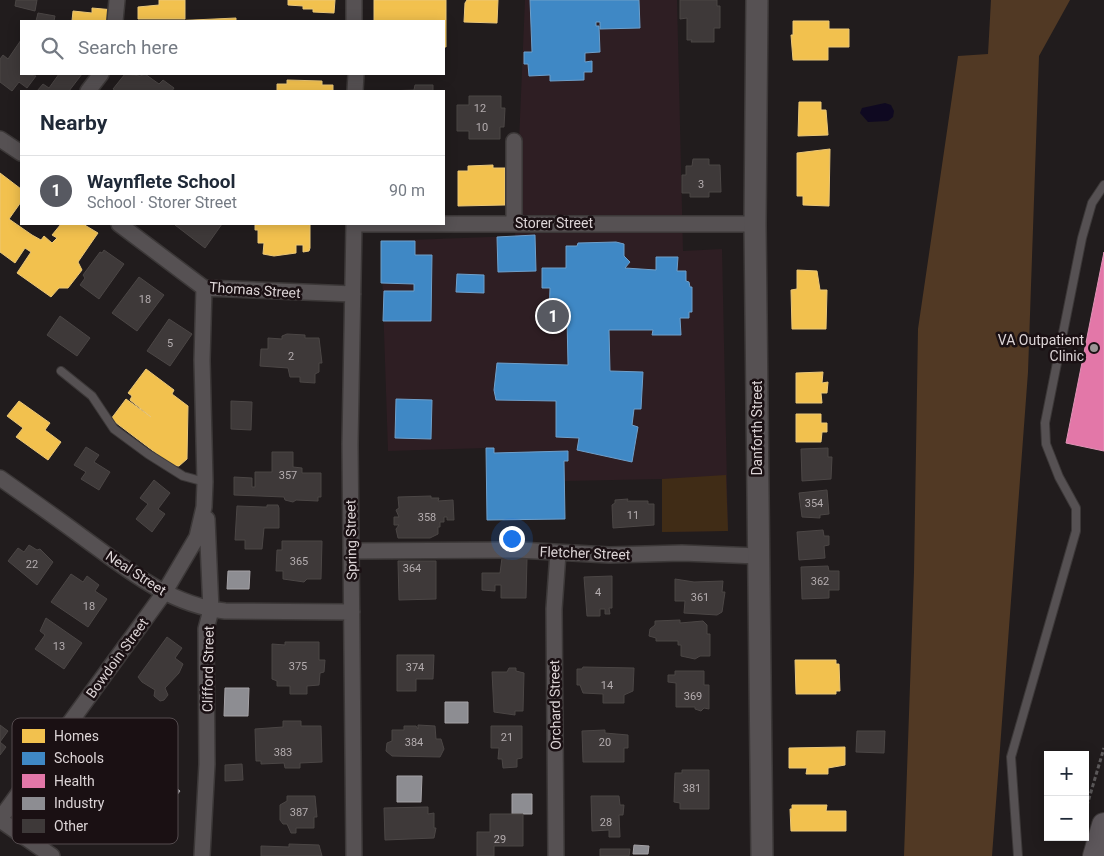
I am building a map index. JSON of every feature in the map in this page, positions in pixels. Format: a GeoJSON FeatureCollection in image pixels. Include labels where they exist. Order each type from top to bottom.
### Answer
{"type":"FeatureCollection","features":[{"type":"Feature","properties":{"kind":"main road"},"geometry":{"type":"LineString","coordinates":[[1095,856],[1104,825]]}},
{"type":"Feature","properties":{"kind":"street"},"geometry":{"type":"LineString","coordinates":[[115,20],[117,0]]}},
{"type":"Feature","properties":{"kind":"street"},"geometry":{"type":"LineString","coordinates":[[354,0],[354,20]]}},
{"type":"Feature","properties":{"kind":"street","name":"Danforth Street"},"geometry":{"type":"LineString","coordinates":[[757,0],[755,224],[762,856]]}},
{"type":"Feature","properties":{"kind":"street"},"geometry":{"type":"LineString","coordinates":[[89,90],[100,75]]}},
{"type":"Feature","properties":{"kind":"street"},"geometry":{"type":"LineString","coordinates":[[355,90],[356,75]]}},
{"type":"Feature","properties":{"kind":"street"},"geometry":{"type":"LineString","coordinates":[[0,139],[20,152]]}},
{"type":"Feature","properties":{"kind":"street"},"geometry":{"type":"LineString","coordinates":[[514,140],[514,223]]}},
{"type":"Feature","properties":{"kind":"street","name":"Storer Street"},"geometry":{"type":"LineString","coordinates":[[404,225],[453,226],[514,223],[755,224]]}},
{"type":"Feature","properties":{"kind":"street","name":"Thomas Street"},"geometry":{"type":"LineString","coordinates":[[120,225],[204,288],[353,294]]}},
{"type":"Feature","properties":{"kind":"street","name":"Spring Street"},"geometry":{"type":"LineString","coordinates":[[354,225],[350,444],[354,856]]}},
{"type":"Feature","properties":{"kind":"street","name":"Clifford Street"},"geometry":{"type":"LineString","coordinates":[[202,856],[207,764],[206,629],[211,610],[202,360],[204,288]]}},
{"type":"Feature","properties":{"kind":"street","name":"Neal Street"},"geometry":{"type":"LineString","coordinates":[[0,478],[138,578],[164,593],[211,610],[352,612]]}},
{"type":"Feature","properties":{"kind":"street","name":"Clifford Street"},"geometry":{"type":"LineString","coordinates":[[164,593],[197,537],[204,507],[205,482]]}},
{"type":"Feature","properties":{"kind":"street","name":"Fletcher Street"},"geometry":{"type":"LineString","coordinates":[[352,551],[518,550],[558,553],[682,553],[758,556]]}},
{"type":"Feature","properties":{"kind":"street","name":"Orchard Street"},"geometry":{"type":"LineString","coordinates":[[556,856],[554,609],[558,553]]}},
{"type":"Feature","properties":{"kind":"street","name":"Bowdoin Street"},"geometry":{"type":"LineString","coordinates":[[74,718],[164,593]]}},
{"type":"Feature","properties":{"kind":"street","name":"Bowdoin Street"},"geometry":{"type":"LineString","coordinates":[[0,820],[12,803]]}},
{"type":"Feature","properties":{"kind":"street"},"geometry":{"type":"LineString","coordinates":[[0,820],[12,828]]}},
{"type":"Feature","properties":{"kind":"street"},"geometry":{"type":"LineString","coordinates":[[35,844],[52,856]]}},
{"type":"Feature","properties":{"kind":"lane"},"geometry":{"type":"LineString","coordinates":[[1018,856],[1011,757],[1076,531],[1076,508],[1058,477],[1046,444],[1045,423],[1082,238],[1092,203],[1104,185]]}},
{"type":"Feature","properties":{"kind":"lane"},"geometry":{"type":"LineString","coordinates":[[61,371],[92,396],[114,429],[148,454],[183,476],[205,482]]}},
{"type":"Feature","properties":{"kind":"path"},"geometry":{"type":"LineString","coordinates":[[1089,799],[1104,748]]}},
{"type":"Feature","properties":{"kind":"shaded area"},"geometry":{"type":"Polygon","coordinates":[[[525,0],[677,0],[683,251],[722,249],[728,531],[662,532],[662,479],[565,481],[565,519],[487,520],[486,448],[388,451],[381,241],[515,236],[525,0]]]}},
{"type":"Feature","properties":{"kind":"shaded area"},"geometry":{"type":"Polygon","coordinates":[[[991,0],[1070,0],[1039,56],[1028,372],[992,856],[904,856],[914,572],[918,329],[958,56],[988,54],[991,0]]]}},
{"type":"Feature","properties":{"kind":"shaded area"},"geometry":{"type":"Polygon","coordinates":[[[885,103],[891,105],[894,111],[893,117],[888,121],[868,122],[860,113],[862,108],[885,103]]]}},
{"type":"Feature","properties":{"kind":"shaded area"},"geometry":{"type":"Polygon","coordinates":[[[726,475],[728,531],[662,532],[662,479],[726,475]]]}},
{"type":"Feature","properties":{"kind":"building: Homes"},"geometry":{"type":"Polygon","coordinates":[[[159,0],[185,0],[185,19],[138,19],[138,7],[159,5],[159,0]]]}},
{"type":"Feature","properties":{"kind":"building: Homes"},"geometry":{"type":"Polygon","coordinates":[[[288,0],[335,0],[334,13],[313,12],[313,9],[303,9],[303,6],[288,5],[288,0]]]}},
{"type":"Feature","properties":{"kind":"building: Homes"},"geometry":{"type":"Polygon","coordinates":[[[374,0],[446,0],[446,47],[445,20],[374,20],[374,0]]]}},
{"type":"Feature","properties":{"kind":"building: Homes"},"geometry":{"type":"Polygon","coordinates":[[[467,0],[498,0],[497,23],[464,22],[465,3],[467,0]]]}},
{"type":"Feature","properties":{"kind":"building: Homes"},"geometry":{"type":"Polygon","coordinates":[[[92,8],[114,10],[113,20],[72,20],[73,11],[92,13],[92,8]]]}},
{"type":"Feature","properties":{"kind":"building: Homes"},"geometry":{"type":"Polygon","coordinates":[[[236,18],[236,20],[193,20],[236,18]]]}},
{"type":"Feature","properties":{"kind":"building: Homes"},"geometry":{"type":"Polygon","coordinates":[[[793,21],[829,21],[829,29],[849,29],[849,47],[828,47],[828,60],[793,60],[791,35],[793,35],[793,21]]]}},
{"type":"Feature","properties":{"kind":"building: Homes"},"geometry":{"type":"Polygon","coordinates":[[[287,80],[322,81],[322,85],[333,85],[333,90],[277,90],[277,84],[287,84],[287,80]]]}},
{"type":"Feature","properties":{"kind":"building: Homes"},"geometry":{"type":"Polygon","coordinates":[[[799,102],[821,102],[821,110],[826,110],[828,135],[798,136],[799,102]]]}},
{"type":"Feature","properties":{"kind":"building: Homes"},"geometry":{"type":"Polygon","coordinates":[[[830,149],[829,206],[803,205],[803,196],[797,196],[797,153],[830,149]]]}},
{"type":"Feature","properties":{"kind":"building: Homes"},"geometry":{"type":"Polygon","coordinates":[[[493,165],[493,168],[505,168],[505,205],[458,206],[458,171],[468,171],[468,166],[493,165]]]}},
{"type":"Feature","properties":{"kind":"building: Homes"},"geometry":{"type":"Polygon","coordinates":[[[0,173],[20,188],[20,203],[9,219],[32,235],[41,240],[44,236],[52,243],[57,238],[52,235],[60,225],[85,225],[98,233],[78,262],[82,270],[68,288],[59,288],[51,297],[17,273],[31,252],[25,248],[15,263],[0,252],[0,173]]]}},
{"type":"Feature","properties":{"kind":"building: Homes"},"geometry":{"type":"Polygon","coordinates":[[[255,225],[310,225],[309,251],[303,252],[303,245],[296,245],[296,253],[274,256],[263,254],[264,243],[258,243],[258,230],[255,230],[255,225]]]}},
{"type":"Feature","properties":{"kind":"building: Homes"},"geometry":{"type":"Polygon","coordinates":[[[797,270],[817,271],[820,290],[827,290],[826,329],[792,329],[791,290],[797,289],[797,270]]]}},
{"type":"Feature","properties":{"kind":"building: Homes"},"geometry":{"type":"Polygon","coordinates":[[[146,369],[174,390],[172,394],[188,406],[187,459],[179,466],[173,466],[111,419],[126,399],[151,417],[130,400],[132,396],[128,393],[146,369]]]}},
{"type":"Feature","properties":{"kind":"building: Homes"},"geometry":{"type":"Polygon","coordinates":[[[823,372],[822,383],[828,382],[827,393],[821,393],[822,403],[796,403],[796,373],[823,372]]]}},
{"type":"Feature","properties":{"kind":"building: Homes"},"geometry":{"type":"Polygon","coordinates":[[[19,401],[50,423],[45,430],[61,442],[48,460],[16,437],[23,428],[7,416],[19,401]]]}},
{"type":"Feature","properties":{"kind":"building: Homes"},"geometry":{"type":"Polygon","coordinates":[[[796,414],[821,414],[821,423],[827,423],[827,432],[822,432],[821,442],[796,442],[796,414]]]}},
{"type":"Feature","properties":{"kind":"building: Homes"},"geometry":{"type":"Polygon","coordinates":[[[795,660],[836,660],[836,664],[839,664],[840,691],[836,691],[836,694],[796,694],[795,660]]]}},
{"type":"Feature","properties":{"kind":"building: Homes"},"geometry":{"type":"Polygon","coordinates":[[[845,747],[845,765],[828,768],[828,774],[806,774],[807,768],[789,768],[789,748],[845,747]]]}},
{"type":"Feature","properties":{"kind":"building: Homes"},"geometry":{"type":"Polygon","coordinates":[[[792,805],[827,805],[826,811],[846,811],[846,831],[791,831],[790,809],[792,809],[792,805]]]}},
{"type":"Feature","properties":{"kind":"building: Schools"},"geometry":{"type":"Polygon","coordinates":[[[530,0],[639,0],[640,28],[600,29],[600,22],[596,22],[596,26],[599,26],[600,52],[585,53],[585,62],[592,61],[592,72],[584,72],[584,80],[550,81],[550,75],[529,76],[528,64],[524,64],[524,52],[532,52],[530,0]]]}},
{"type":"Feature","properties":{"kind":"building: Schools"},"geometry":{"type":"Polygon","coordinates":[[[535,235],[536,271],[498,272],[497,237],[535,235]]]}},
{"type":"Feature","properties":{"kind":"building: Schools"},"geometry":{"type":"Polygon","coordinates":[[[381,241],[415,241],[415,255],[432,255],[431,321],[383,321],[384,291],[414,291],[414,284],[381,283],[381,241]]]}},
{"type":"Feature","properties":{"kind":"building: Schools"},"geometry":{"type":"Polygon","coordinates":[[[616,242],[624,244],[624,256],[630,262],[625,268],[656,270],[656,257],[678,257],[677,271],[686,271],[686,281],[692,287],[692,312],[689,312],[689,318],[680,318],[681,335],[652,335],[653,330],[609,330],[610,371],[643,372],[641,409],[634,409],[632,425],[638,427],[632,462],[577,450],[579,438],[556,437],[556,401],[496,400],[494,390],[497,363],[568,365],[567,318],[549,317],[550,288],[542,288],[542,268],[566,268],[566,246],[577,246],[578,243],[616,242]]]}},
{"type":"Feature","properties":{"kind":"building: Schools"},"geometry":{"type":"Polygon","coordinates":[[[457,274],[484,275],[484,293],[456,292],[457,274]]]}},
{"type":"Feature","properties":{"kind":"building: Schools"},"geometry":{"type":"Polygon","coordinates":[[[396,399],[432,400],[431,439],[395,438],[396,399]]]}},
{"type":"Feature","properties":{"kind":"building: Schools"},"geometry":{"type":"Polygon","coordinates":[[[486,448],[494,448],[494,453],[568,451],[568,461],[564,461],[565,519],[487,520],[486,448]]]}},
{"type":"Feature","properties":{"kind":"building: Health","name":"VA Outpatient Clinic"},"geometry":{"type":"Polygon","coordinates":[[[1104,252],[1104,451],[1066,443],[1104,252]]]}},
{"type":"Feature","properties":{"kind":"building: Industry"},"geometry":{"type":"Polygon","coordinates":[[[228,571],[250,571],[249,589],[227,589],[228,571]]]}},
{"type":"Feature","properties":{"kind":"building: Industry"},"geometry":{"type":"Polygon","coordinates":[[[225,688],[249,688],[248,716],[224,716],[225,688]]]}},
{"type":"Feature","properties":{"kind":"building: Industry"},"geometry":{"type":"Polygon","coordinates":[[[445,702],[468,702],[468,723],[445,723],[445,702]]]}},
{"type":"Feature","properties":{"kind":"building: Industry"},"geometry":{"type":"Polygon","coordinates":[[[397,776],[422,776],[421,802],[397,802],[397,776]]]}},
{"type":"Feature","properties":{"kind":"building: Industry"},"geometry":{"type":"Polygon","coordinates":[[[512,794],[532,794],[532,814],[512,814],[512,794]]]}},
{"type":"Feature","properties":{"kind":"building: Industry"},"geometry":{"type":"Polygon","coordinates":[[[634,845],[649,846],[648,854],[633,854],[634,845]]]}},
{"type":"Feature","properties":{"kind":"building: Other"},"geometry":{"type":"Polygon","coordinates":[[[16,0],[37,0],[35,11],[15,6],[16,0]]]}},
{"type":"Feature","properties":{"kind":"building: Other"},"geometry":{"type":"Polygon","coordinates":[[[680,0],[717,0],[717,6],[720,6],[720,28],[714,28],[714,42],[691,42],[692,40],[687,40],[687,18],[680,19],[680,0]]]}},
{"type":"Feature","properties":{"kind":"building: Other"},"geometry":{"type":"Polygon","coordinates":[[[38,13],[55,16],[54,20],[36,20],[38,13]]]}},
{"type":"Feature","properties":{"kind":"building: Other"},"geometry":{"type":"Polygon","coordinates":[[[20,41],[20,75],[36,76],[27,88],[19,82],[12,91],[0,82],[0,59],[3,55],[8,59],[20,41]]]}},
{"type":"Feature","properties":{"kind":"building: Other"},"geometry":{"type":"Polygon","coordinates":[[[58,75],[81,75],[70,90],[38,90],[43,84],[49,88],[58,75]]]}},
{"type":"Feature","properties":{"kind":"building: Other"},"geometry":{"type":"Polygon","coordinates":[[[124,75],[146,75],[159,84],[163,80],[174,88],[173,90],[113,89],[124,75]]]}},
{"type":"Feature","properties":{"kind":"building: Other"},"geometry":{"type":"Polygon","coordinates":[[[415,85],[433,85],[433,90],[414,90],[415,85]]]}},
{"type":"Feature","properties":{"kind":"building: Other"},"geometry":{"type":"Polygon","coordinates":[[[469,96],[501,96],[501,108],[505,108],[504,127],[500,127],[500,139],[469,139],[469,131],[457,131],[457,105],[469,105],[469,96]]]}},
{"type":"Feature","properties":{"kind":"building: Other"},"geometry":{"type":"Polygon","coordinates":[[[693,159],[709,159],[709,165],[720,165],[721,192],[709,192],[709,197],[690,197],[690,193],[682,193],[682,175],[686,175],[686,166],[692,166],[693,159]]]}},
{"type":"Feature","properties":{"kind":"building: Other"},"geometry":{"type":"Polygon","coordinates":[[[175,225],[221,225],[205,248],[175,225]]]}},
{"type":"Feature","properties":{"kind":"building: Other"},"geometry":{"type":"Polygon","coordinates":[[[104,250],[124,264],[99,299],[80,285],[85,278],[83,275],[100,252],[102,253],[104,250]]]}},
{"type":"Feature","properties":{"kind":"building: Other"},"geometry":{"type":"Polygon","coordinates":[[[139,277],[164,295],[137,331],[112,313],[139,277]]]}},
{"type":"Feature","properties":{"kind":"building: Other"},"geometry":{"type":"Polygon","coordinates":[[[60,316],[90,338],[77,356],[47,335],[60,316]]]}},
{"type":"Feature","properties":{"kind":"building: Other"},"geometry":{"type":"Polygon","coordinates":[[[169,319],[192,334],[170,366],[147,351],[169,319]]]}},
{"type":"Feature","properties":{"kind":"building: Other"},"geometry":{"type":"Polygon","coordinates":[[[287,334],[305,335],[305,338],[319,338],[322,363],[319,363],[319,372],[315,374],[315,383],[300,382],[300,377],[290,377],[288,368],[260,366],[261,349],[268,349],[268,338],[282,339],[282,336],[287,334]]]}},
{"type":"Feature","properties":{"kind":"building: Other"},"geometry":{"type":"Polygon","coordinates":[[[231,401],[252,402],[251,430],[231,429],[231,401]]]}},
{"type":"Feature","properties":{"kind":"building: Other"},"geometry":{"type":"Polygon","coordinates":[[[86,447],[99,455],[94,462],[110,472],[99,490],[81,479],[86,472],[74,465],[86,447]]]}},
{"type":"Feature","properties":{"kind":"building: Other"},"geometry":{"type":"Polygon","coordinates":[[[828,448],[828,457],[832,457],[831,479],[802,481],[801,449],[828,448]]]}},
{"type":"Feature","properties":{"kind":"building: Other"},"geometry":{"type":"Polygon","coordinates":[[[272,452],[293,452],[293,467],[302,468],[302,473],[321,473],[321,497],[318,497],[318,501],[296,500],[293,502],[285,500],[284,497],[234,495],[234,477],[252,478],[252,487],[255,487],[255,472],[272,472],[272,452]]]}},
{"type":"Feature","properties":{"kind":"building: Other"},"geometry":{"type":"Polygon","coordinates":[[[154,480],[170,493],[158,509],[165,514],[152,532],[136,519],[148,504],[140,498],[154,480]]]}},
{"type":"Feature","properties":{"kind":"building: Other"},"geometry":{"type":"Polygon","coordinates":[[[827,490],[829,514],[820,515],[820,518],[802,517],[799,493],[827,490]]]}},
{"type":"Feature","properties":{"kind":"building: Other"},"geometry":{"type":"Polygon","coordinates":[[[431,496],[431,498],[439,498],[438,501],[453,500],[454,520],[447,520],[447,517],[444,517],[444,522],[440,522],[440,527],[438,527],[438,534],[430,538],[398,538],[396,529],[399,525],[394,525],[394,517],[399,517],[396,510],[399,508],[398,497],[431,496]]]}},
{"type":"Feature","properties":{"kind":"building: Other"},"geometry":{"type":"Polygon","coordinates":[[[628,499],[627,501],[648,501],[648,504],[654,504],[654,525],[613,528],[612,505],[615,503],[615,500],[628,499]]]}},
{"type":"Feature","properties":{"kind":"building: Other"},"geometry":{"type":"Polygon","coordinates":[[[267,505],[278,505],[279,528],[264,528],[262,549],[245,549],[245,540],[235,540],[237,506],[267,507],[267,505]]]}},
{"type":"Feature","properties":{"kind":"building: Other"},"geometry":{"type":"Polygon","coordinates":[[[823,530],[824,536],[829,536],[829,545],[824,546],[825,558],[799,560],[797,532],[823,530]]]}},
{"type":"Feature","properties":{"kind":"building: Other"},"geometry":{"type":"Polygon","coordinates":[[[282,541],[322,541],[321,579],[307,579],[304,582],[283,579],[283,571],[276,571],[277,550],[282,550],[282,541]]]}},
{"type":"Feature","properties":{"kind":"building: Other"},"geometry":{"type":"Polygon","coordinates":[[[29,545],[37,550],[40,549],[53,562],[37,585],[8,561],[18,548],[24,552],[29,545]]]}},
{"type":"Feature","properties":{"kind":"building: Other"},"geometry":{"type":"Polygon","coordinates":[[[502,558],[527,558],[526,598],[501,598],[501,585],[495,585],[495,591],[482,590],[482,573],[500,573],[502,558]]]}},
{"type":"Feature","properties":{"kind":"building: Other"},"geometry":{"type":"Polygon","coordinates":[[[398,561],[436,561],[436,599],[399,600],[398,561]]]}},
{"type":"Feature","properties":{"kind":"building: Other"},"geometry":{"type":"Polygon","coordinates":[[[828,566],[829,571],[839,571],[839,590],[829,590],[829,598],[802,599],[801,567],[828,566]]]}},
{"type":"Feature","properties":{"kind":"building: Other"},"geometry":{"type":"Polygon","coordinates":[[[71,574],[83,582],[87,576],[99,585],[95,591],[107,599],[88,627],[51,602],[71,574]]]}},
{"type":"Feature","properties":{"kind":"building: Other"},"geometry":{"type":"Polygon","coordinates":[[[612,576],[612,608],[609,608],[610,614],[605,614],[605,609],[600,609],[600,616],[587,616],[584,577],[612,576]]]}},
{"type":"Feature","properties":{"kind":"building: Other"},"geometry":{"type":"Polygon","coordinates":[[[675,579],[694,582],[723,581],[722,592],[725,592],[722,612],[717,615],[684,613],[685,601],[675,601],[675,579]]]}},
{"type":"Feature","properties":{"kind":"building: Other"},"geometry":{"type":"Polygon","coordinates":[[[46,618],[82,643],[64,669],[35,649],[45,635],[40,631],[46,618]]]}},
{"type":"Feature","properties":{"kind":"building: Other"},"geometry":{"type":"Polygon","coordinates":[[[680,620],[680,623],[703,621],[707,625],[707,634],[710,634],[710,656],[700,656],[695,659],[681,656],[681,645],[678,645],[678,641],[656,641],[656,638],[649,636],[650,629],[655,625],[655,621],[680,620]]]}},
{"type":"Feature","properties":{"kind":"building: Other"},"geometry":{"type":"Polygon","coordinates":[[[167,637],[182,648],[175,658],[183,664],[179,673],[165,688],[168,695],[164,700],[160,701],[154,696],[155,690],[142,682],[138,677],[167,637]]]}},
{"type":"Feature","properties":{"kind":"building: Other"},"geometry":{"type":"Polygon","coordinates":[[[285,642],[319,642],[319,660],[325,660],[324,672],[320,673],[319,685],[307,686],[307,694],[290,694],[290,686],[277,686],[277,681],[272,679],[272,644],[285,645],[285,642]]]}},
{"type":"Feature","properties":{"kind":"building: Other"},"geometry":{"type":"Polygon","coordinates":[[[397,655],[434,655],[433,679],[416,679],[416,691],[397,691],[397,655]]]}},
{"type":"Feature","properties":{"kind":"building: Other"},"geometry":{"type":"Polygon","coordinates":[[[583,667],[634,668],[633,691],[624,695],[624,703],[603,703],[603,694],[583,693],[580,685],[577,685],[577,669],[582,669],[583,667]]]}},
{"type":"Feature","properties":{"kind":"building: Other"},"geometry":{"type":"Polygon","coordinates":[[[509,668],[516,668],[516,671],[524,673],[523,711],[515,711],[515,715],[494,712],[492,672],[507,672],[509,668]]]}},
{"type":"Feature","properties":{"kind":"building: Other"},"geometry":{"type":"Polygon","coordinates":[[[675,671],[704,671],[704,685],[709,685],[709,709],[704,708],[701,711],[695,709],[695,707],[676,707],[676,683],[668,682],[668,675],[675,675],[675,671]]]}},
{"type":"Feature","properties":{"kind":"building: Other"},"geometry":{"type":"Polygon","coordinates":[[[283,721],[301,721],[301,726],[321,726],[322,762],[300,763],[300,768],[285,768],[284,763],[261,764],[261,761],[256,761],[255,729],[283,727],[283,721]]]}},
{"type":"Feature","properties":{"kind":"building: Other"},"geometry":{"type":"Polygon","coordinates":[[[0,725],[8,731],[0,742],[0,725]]]}},
{"type":"Feature","properties":{"kind":"building: Other"},"geometry":{"type":"Polygon","coordinates":[[[418,725],[435,726],[436,739],[441,739],[444,749],[440,757],[392,756],[386,751],[387,743],[392,741],[392,730],[404,730],[404,726],[416,726],[418,729],[418,725]]]}},
{"type":"Feature","properties":{"kind":"building: Other"},"geometry":{"type":"Polygon","coordinates":[[[491,726],[522,726],[522,758],[517,759],[517,767],[503,768],[502,759],[498,759],[499,748],[491,748],[491,726]]]}},
{"type":"Feature","properties":{"kind":"building: Other"},"geometry":{"type":"Polygon","coordinates":[[[605,730],[605,733],[628,735],[628,748],[624,748],[624,762],[583,762],[582,731],[605,730]]]}},
{"type":"Feature","properties":{"kind":"building: Other"},"geometry":{"type":"Polygon","coordinates":[[[857,731],[885,731],[884,753],[856,752],[857,731]]]}},
{"type":"Feature","properties":{"kind":"building: Other"},"geometry":{"type":"Polygon","coordinates":[[[0,742],[6,747],[0,755],[0,742]]]}},
{"type":"Feature","properties":{"kind":"building: Other"},"geometry":{"type":"Polygon","coordinates":[[[242,764],[243,780],[225,781],[225,765],[242,764]]]}},
{"type":"Feature","properties":{"kind":"building: Other"},"geometry":{"type":"Polygon","coordinates":[[[682,770],[709,770],[709,809],[680,809],[680,803],[674,802],[675,773],[682,773],[682,770]]]}},
{"type":"Feature","properties":{"kind":"building: Other"},"geometry":{"type":"Polygon","coordinates":[[[287,796],[315,796],[317,817],[314,817],[314,828],[296,828],[296,833],[291,833],[287,824],[283,824],[280,820],[280,805],[287,801],[287,796]]]}},
{"type":"Feature","properties":{"kind":"building: Other"},"geometry":{"type":"Polygon","coordinates":[[[591,796],[619,796],[620,805],[624,805],[623,815],[619,815],[620,837],[609,837],[609,830],[592,831],[591,796]]]}},
{"type":"Feature","properties":{"kind":"building: Other"},"geometry":{"type":"Polygon","coordinates":[[[428,807],[428,814],[434,813],[434,828],[436,828],[434,838],[385,840],[384,808],[428,807]]]}},
{"type":"Feature","properties":{"kind":"building: Other"},"geometry":{"type":"Polygon","coordinates":[[[490,814],[523,814],[523,846],[494,846],[494,856],[477,856],[477,832],[490,832],[490,814]]]}},
{"type":"Feature","properties":{"kind":"building: Other"},"geometry":{"type":"Polygon","coordinates":[[[289,844],[319,845],[322,856],[261,856],[261,846],[289,847],[289,844]]]}},
{"type":"Feature","properties":{"kind":"building: Other"},"geometry":{"type":"Polygon","coordinates":[[[600,849],[630,849],[629,856],[600,856],[600,849]]]}},
{"type":"Feature","properties":{"kind":"place","name":"Waynflete School"},"geometry":{"type":"Point","coordinates":[553,316]}},
{"type":"Feature","properties":{"kind":"place","name":"VA Outpatient Clinic"},"geometry":{"type":"Point","coordinates":[1094,348]}}]}
